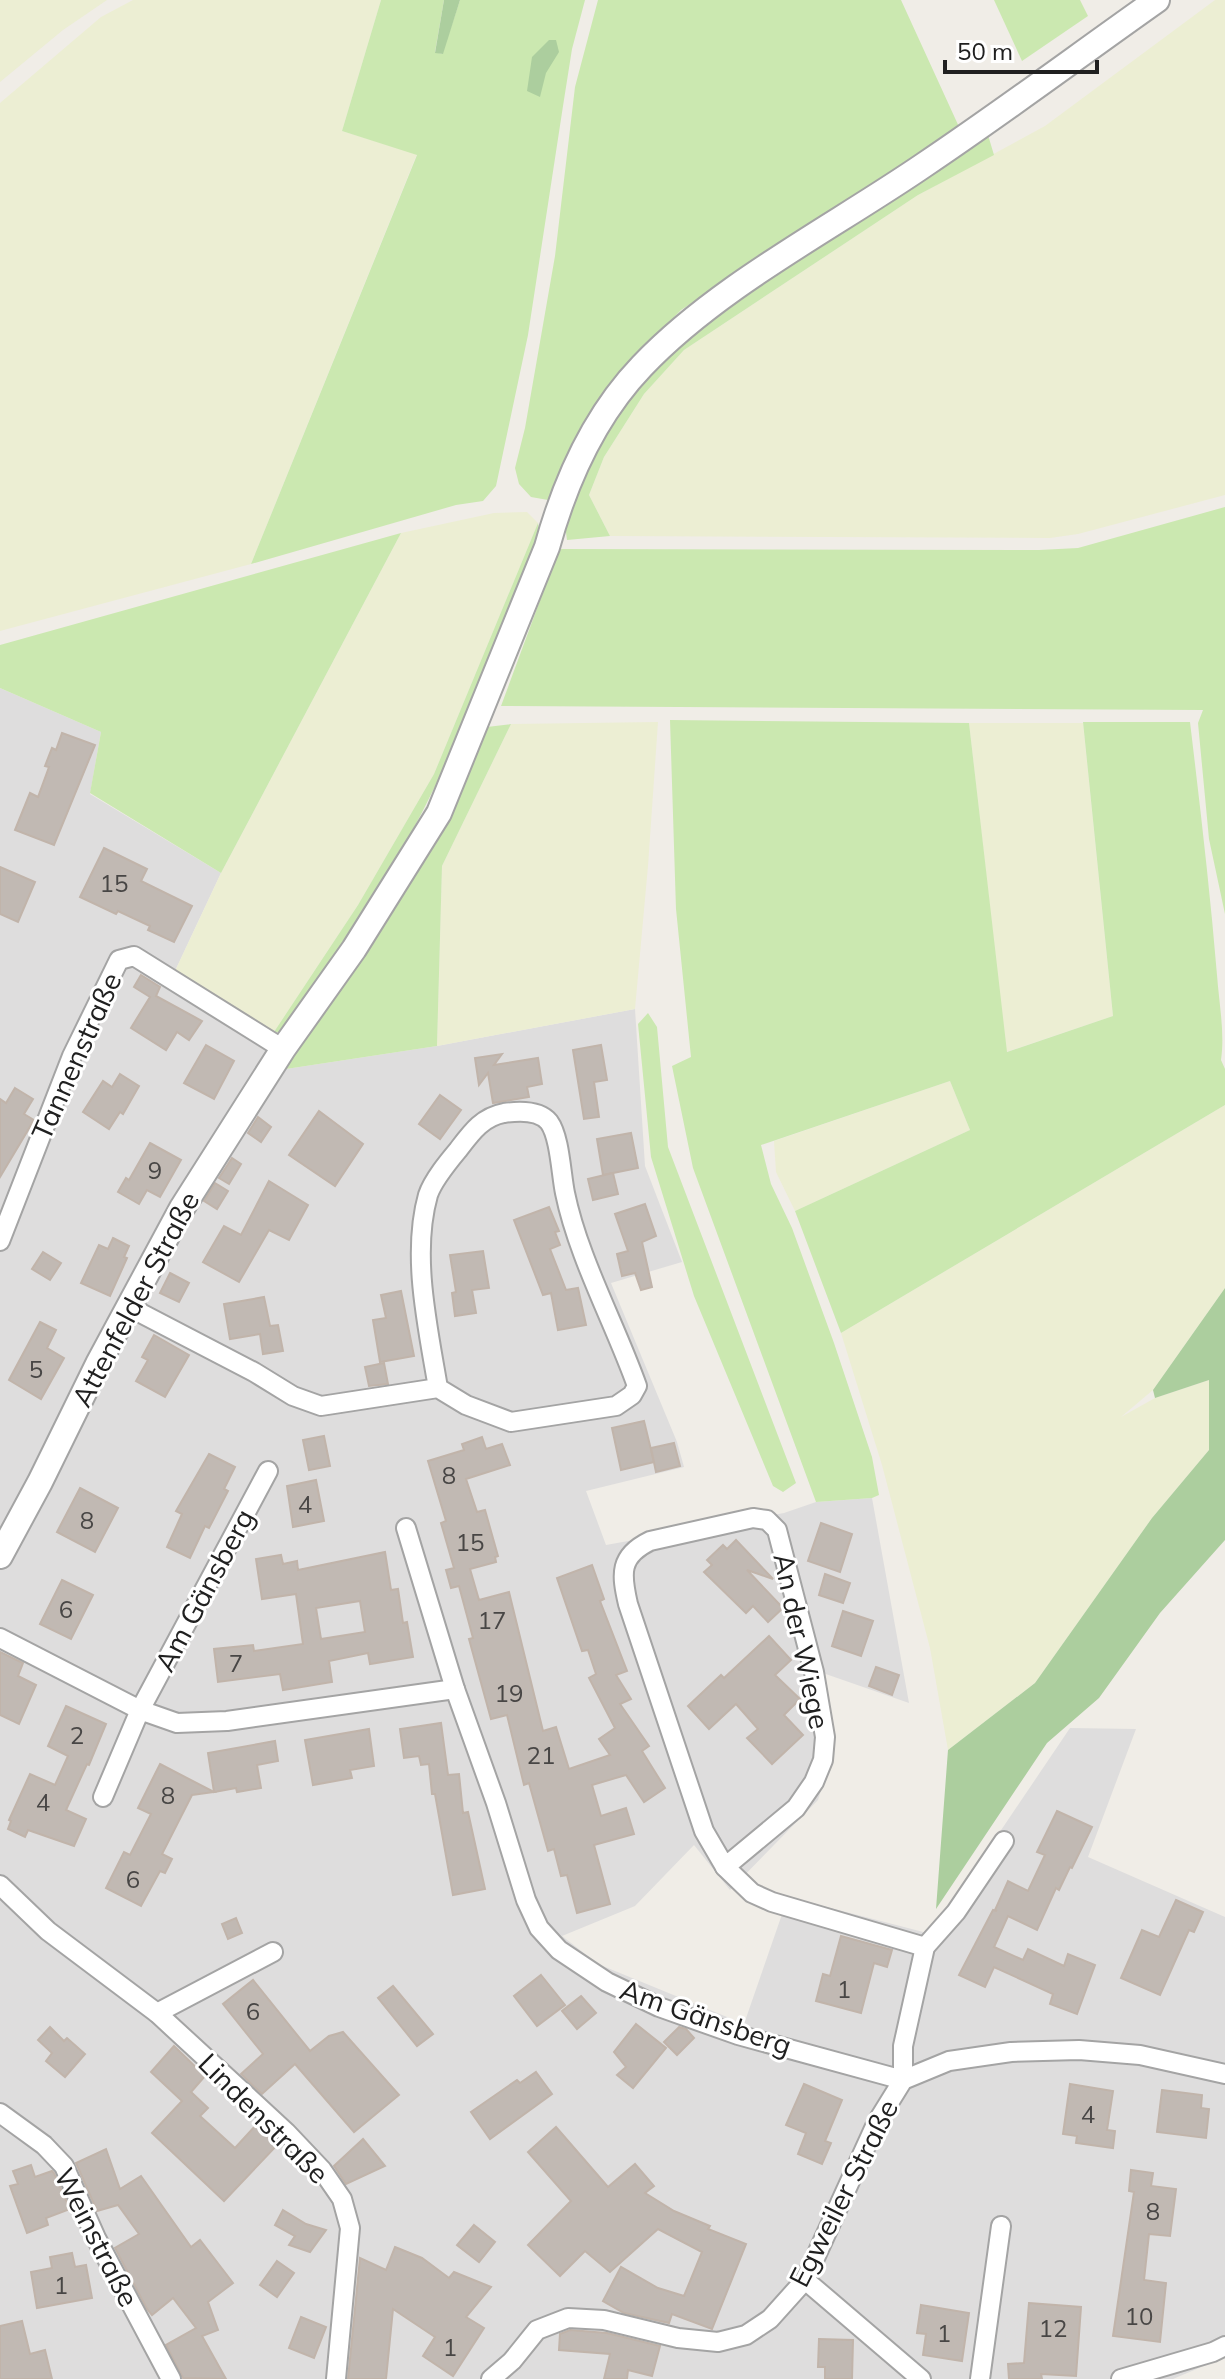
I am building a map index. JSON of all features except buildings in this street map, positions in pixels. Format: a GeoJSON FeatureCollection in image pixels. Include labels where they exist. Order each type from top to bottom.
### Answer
{"type":"FeatureCollection","features":[{"type":"Feature","properties":{"kind":"street","name":"Attenfelder Straße"},"geometry":{"type":"LineString","coordinates":[[0,1556],[182,1208],[283,1049],[354,949],[439,813],[541,561],[557,512],[597,426],[641,367],[706,308],[924,166],[1157,0]]}},
{"type":"Feature","properties":{"kind":"street","name":"Tannenstraße"},"geometry":{"type":"LineString","coordinates":[[0,1241],[72,1056],[119,960],[134,956],[283,1049]]}},
{"type":"Feature","properties":{"kind":"street"},"geometry":{"type":"LineString","coordinates":[[129,1307],[254,1372],[293,1396],[321,1406],[438,1388],[466,1405],[511,1422],[616,1406],[632,1395],[637,1386],[578,1235],[566,1198],[554,1131],[548,1120],[538,1114],[508,1112],[494,1115],[477,1126],[429,1193],[421,1237],[425,1310],[438,1388]]}},
{"type":"Feature","properties":{"kind":"street","name":"Am Gänsberg"},"geometry":{"type":"LineString","coordinates":[[103,1797],[140,1710],[268,1471]]}},
{"type":"Feature","properties":{"kind":"street","name":"An der Wiege"},"geometry":{"type":"LineString","coordinates":[[725,1867],[785,1819],[806,1795],[823,1760],[825,1737],[814,1672],[777,1530],[767,1520],[753,1518],[650,1541],[636,1548],[625,1563],[622,1579],[699,1818],[725,1867],[752,1893],[772,1902],[925,1947]]}},
{"type":"Feature","properties":{"kind":"street","name":"Am Gänsberg"},"geometry":{"type":"LineString","coordinates":[[406,1528],[455,1689],[496,1803],[526,1900],[539,1928],[559,1950],[607,1982],[659,2007],[738,2035],[903,2080]]}},
{"type":"Feature","properties":{"kind":"street"},"geometry":{"type":"LineString","coordinates":[[0,1638],[140,1710],[177,1723],[227,1721],[455,1689]]}},
{"type":"Feature","properties":{"kind":"street"},"geometry":{"type":"LineString","coordinates":[[903,2080],[903,2046],[925,1947],[956,1912],[1004,1841]]}},
{"type":"Feature","properties":{"kind":"street","name":"Lindenstraße"},"geometry":{"type":"LineString","coordinates":[[0,1885],[48,1931],[157,2013],[286,2132],[322,2170],[342,2199],[350,2228],[336,2379]]}},
{"type":"Feature","properties":{"kind":"street"},"geometry":{"type":"LineString","coordinates":[[157,2013],[273,1952]]}},
{"type":"Feature","properties":{"kind":"street","name":"Egweiler Straße"},"geometry":{"type":"LineString","coordinates":[[491,2379],[511,2370],[537,2330],[568,2318],[581,2316],[678,2338],[718,2342],[746,2335],[770,2319],[805,2280],[877,2122],[903,2080],[949,2061],[1011,2052],[1079,2050],[1140,2055],[1224,2073]]}},
{"type":"Feature","properties":{"kind":"street","name":"Weinstraße"},"geometry":{"type":"LineString","coordinates":[[0,2113],[44,2145],[64,2166],[96,2238],[171,2379]]}},
{"type":"Feature","properties":{"kind":"street"},"geometry":{"type":"LineString","coordinates":[[980,2379],[1001,2226]]}},
{"type":"Feature","properties":{"kind":"street"},"geometry":{"type":"LineString","coordinates":[[805,2280],[921,2379]]}},
{"type":"Feature","properties":{"kind":"street"},"geometry":{"type":"LineString","coordinates":[[1121,2379],[1225,2346]]}},
{"type":"Feature","properties":{"kind":"shaded area"},"geometry":{"type":"Polygon","coordinates":[[[0,688],[101,732],[90,794],[221,873],[175,971],[274,1032],[286,1069],[437,1046],[635,1009],[645,1166],[682,1262],[611,1283],[677,1442],[684,1467],[586,1491],[606,1545],[784,1513],[816,1502],[872,1498],[909,1703],[820,1672],[834,1747],[818,1800],[730,1890],[694,1845],[635,1906],[562,1936],[598,1964],[744,2024],[788,1897],[931,1934],[1070,1728],[1136,1729],[1088,1857],[1225,1917],[1225,2357],[1173,2379],[0,2379],[0,688]]]}},
{"type":"Feature","properties":{"kind":"green space"},"geometry":{"type":"Polygon","coordinates":[[[0,0],[107,0],[63,30],[0,82],[0,0]]]}},
{"type":"Feature","properties":{"kind":"green space"},"geometry":{"type":"Polygon","coordinates":[[[133,0],[381,0],[342,131],[417,154],[251,564],[0,631],[0,103],[101,17],[133,0]]]}},
{"type":"Feature","properties":{"kind":"green space"},"geometry":{"type":"Polygon","coordinates":[[[381,0],[444,0],[435,52],[442,54],[460,0],[585,0],[572,49],[528,335],[496,486],[483,501],[456,505],[251,564],[417,155],[342,131],[381,0]]]}},
{"type":"Feature","properties":{"kind":"green space"},"geometry":{"type":"Polygon","coordinates":[[[444,0],[460,0],[443,54],[435,53],[444,0]]]}},
{"type":"Feature","properties":{"kind":"green space"},"geometry":{"type":"Polygon","coordinates":[[[598,0],[901,0],[960,129],[681,310],[623,370],[581,431],[548,500],[531,497],[519,484],[515,468],[525,428],[555,256],[575,87],[598,0]]]}},
{"type":"Feature","properties":{"kind":"green space"},"geometry":{"type":"Polygon","coordinates":[[[994,0],[1080,0],[1088,16],[1022,61],[994,0]]]}},
{"type":"Feature","properties":{"kind":"green space"},"geometry":{"type":"Polygon","coordinates":[[[1215,0],[1225,0],[1225,495],[1078,534],[1050,538],[610,536],[589,495],[604,457],[644,394],[684,350],[918,195],[1045,126],[1215,0]]]}},
{"type":"Feature","properties":{"kind":"green space"},"geometry":{"type":"Polygon","coordinates":[[[549,40],[556,40],[559,52],[546,73],[540,97],[527,91],[532,57],[549,40]]]}},
{"type":"Feature","properties":{"kind":"green space"},"geometry":{"type":"Polygon","coordinates":[[[988,135],[994,155],[918,195],[684,350],[644,394],[604,457],[589,495],[610,536],[567,540],[565,525],[578,486],[605,434],[661,359],[713,315],[988,135]]]}},
{"type":"Feature","properties":{"kind":"green space"},"geometry":{"type":"Polygon","coordinates":[[[1225,507],[1225,914],[1209,839],[1198,723],[1203,710],[501,706],[559,549],[1078,548],[1225,507]]]}},
{"type":"Feature","properties":{"kind":"green space"},"geometry":{"type":"Polygon","coordinates":[[[527,512],[538,523],[434,774],[358,905],[274,1032],[175,971],[221,873],[401,533],[494,513],[527,512]]]}},
{"type":"Feature","properties":{"kind":"green space"},"geometry":{"type":"Polygon","coordinates":[[[538,523],[540,534],[491,660],[416,824],[327,970],[283,1032],[274,1032],[358,905],[434,774],[538,523]]]}},
{"type":"Feature","properties":{"kind":"green space"},"geometry":{"type":"Polygon","coordinates":[[[401,533],[221,873],[90,793],[101,732],[0,688],[0,645],[401,533]]]}},
{"type":"Feature","properties":{"kind":"green space"},"geometry":{"type":"Polygon","coordinates":[[[670,720],[969,723],[1007,1052],[1113,1016],[1083,722],[1190,722],[1221,1018],[1225,1105],[841,1333],[795,1211],[970,1130],[950,1081],[761,1145],[771,1184],[792,1228],[872,1457],[879,1495],[872,1498],[816,1502],[693,1168],[672,1066],[691,1057],[676,909],[670,720]]]}},
{"type":"Feature","properties":{"kind":"green space"},"geometry":{"type":"Polygon","coordinates":[[[658,722],[635,1009],[437,1046],[442,866],[511,724],[658,722]]]}},
{"type":"Feature","properties":{"kind":"green space"},"geometry":{"type":"Polygon","coordinates":[[[969,723],[1083,723],[1113,1016],[1006,1052],[969,723]]]}},
{"type":"Feature","properties":{"kind":"green space"},"geometry":{"type":"Polygon","coordinates":[[[511,724],[442,866],[437,1046],[286,1069],[415,864],[487,727],[511,724]]]}},
{"type":"Feature","properties":{"kind":"green space"},"geometry":{"type":"Polygon","coordinates":[[[648,1013],[657,1027],[668,1147],[796,1483],[783,1492],[773,1486],[694,1296],[651,1157],[638,1024],[648,1013]]]}},
{"type":"Feature","properties":{"kind":"green space"},"geometry":{"type":"Polygon","coordinates":[[[950,1081],[970,1130],[795,1211],[776,1172],[774,1141],[950,1081]]]}},
{"type":"Feature","properties":{"kind":"green space"},"geometry":{"type":"Polygon","coordinates":[[[1225,1105],[1225,1288],[1153,1390],[1121,1417],[1155,1398],[1209,1380],[1209,1450],[1152,1518],[1035,1683],[948,1750],[930,1648],[882,1465],[841,1333],[1225,1105]]]}},
{"type":"Feature","properties":{"kind":"green space"},"geometry":{"type":"Polygon","coordinates":[[[1225,1288],[1225,1540],[1160,1613],[1099,1698],[1047,1743],[936,1909],[948,1750],[1035,1683],[1152,1518],[1209,1450],[1209,1380],[1155,1398],[1153,1390],[1225,1288]]]}}]}
